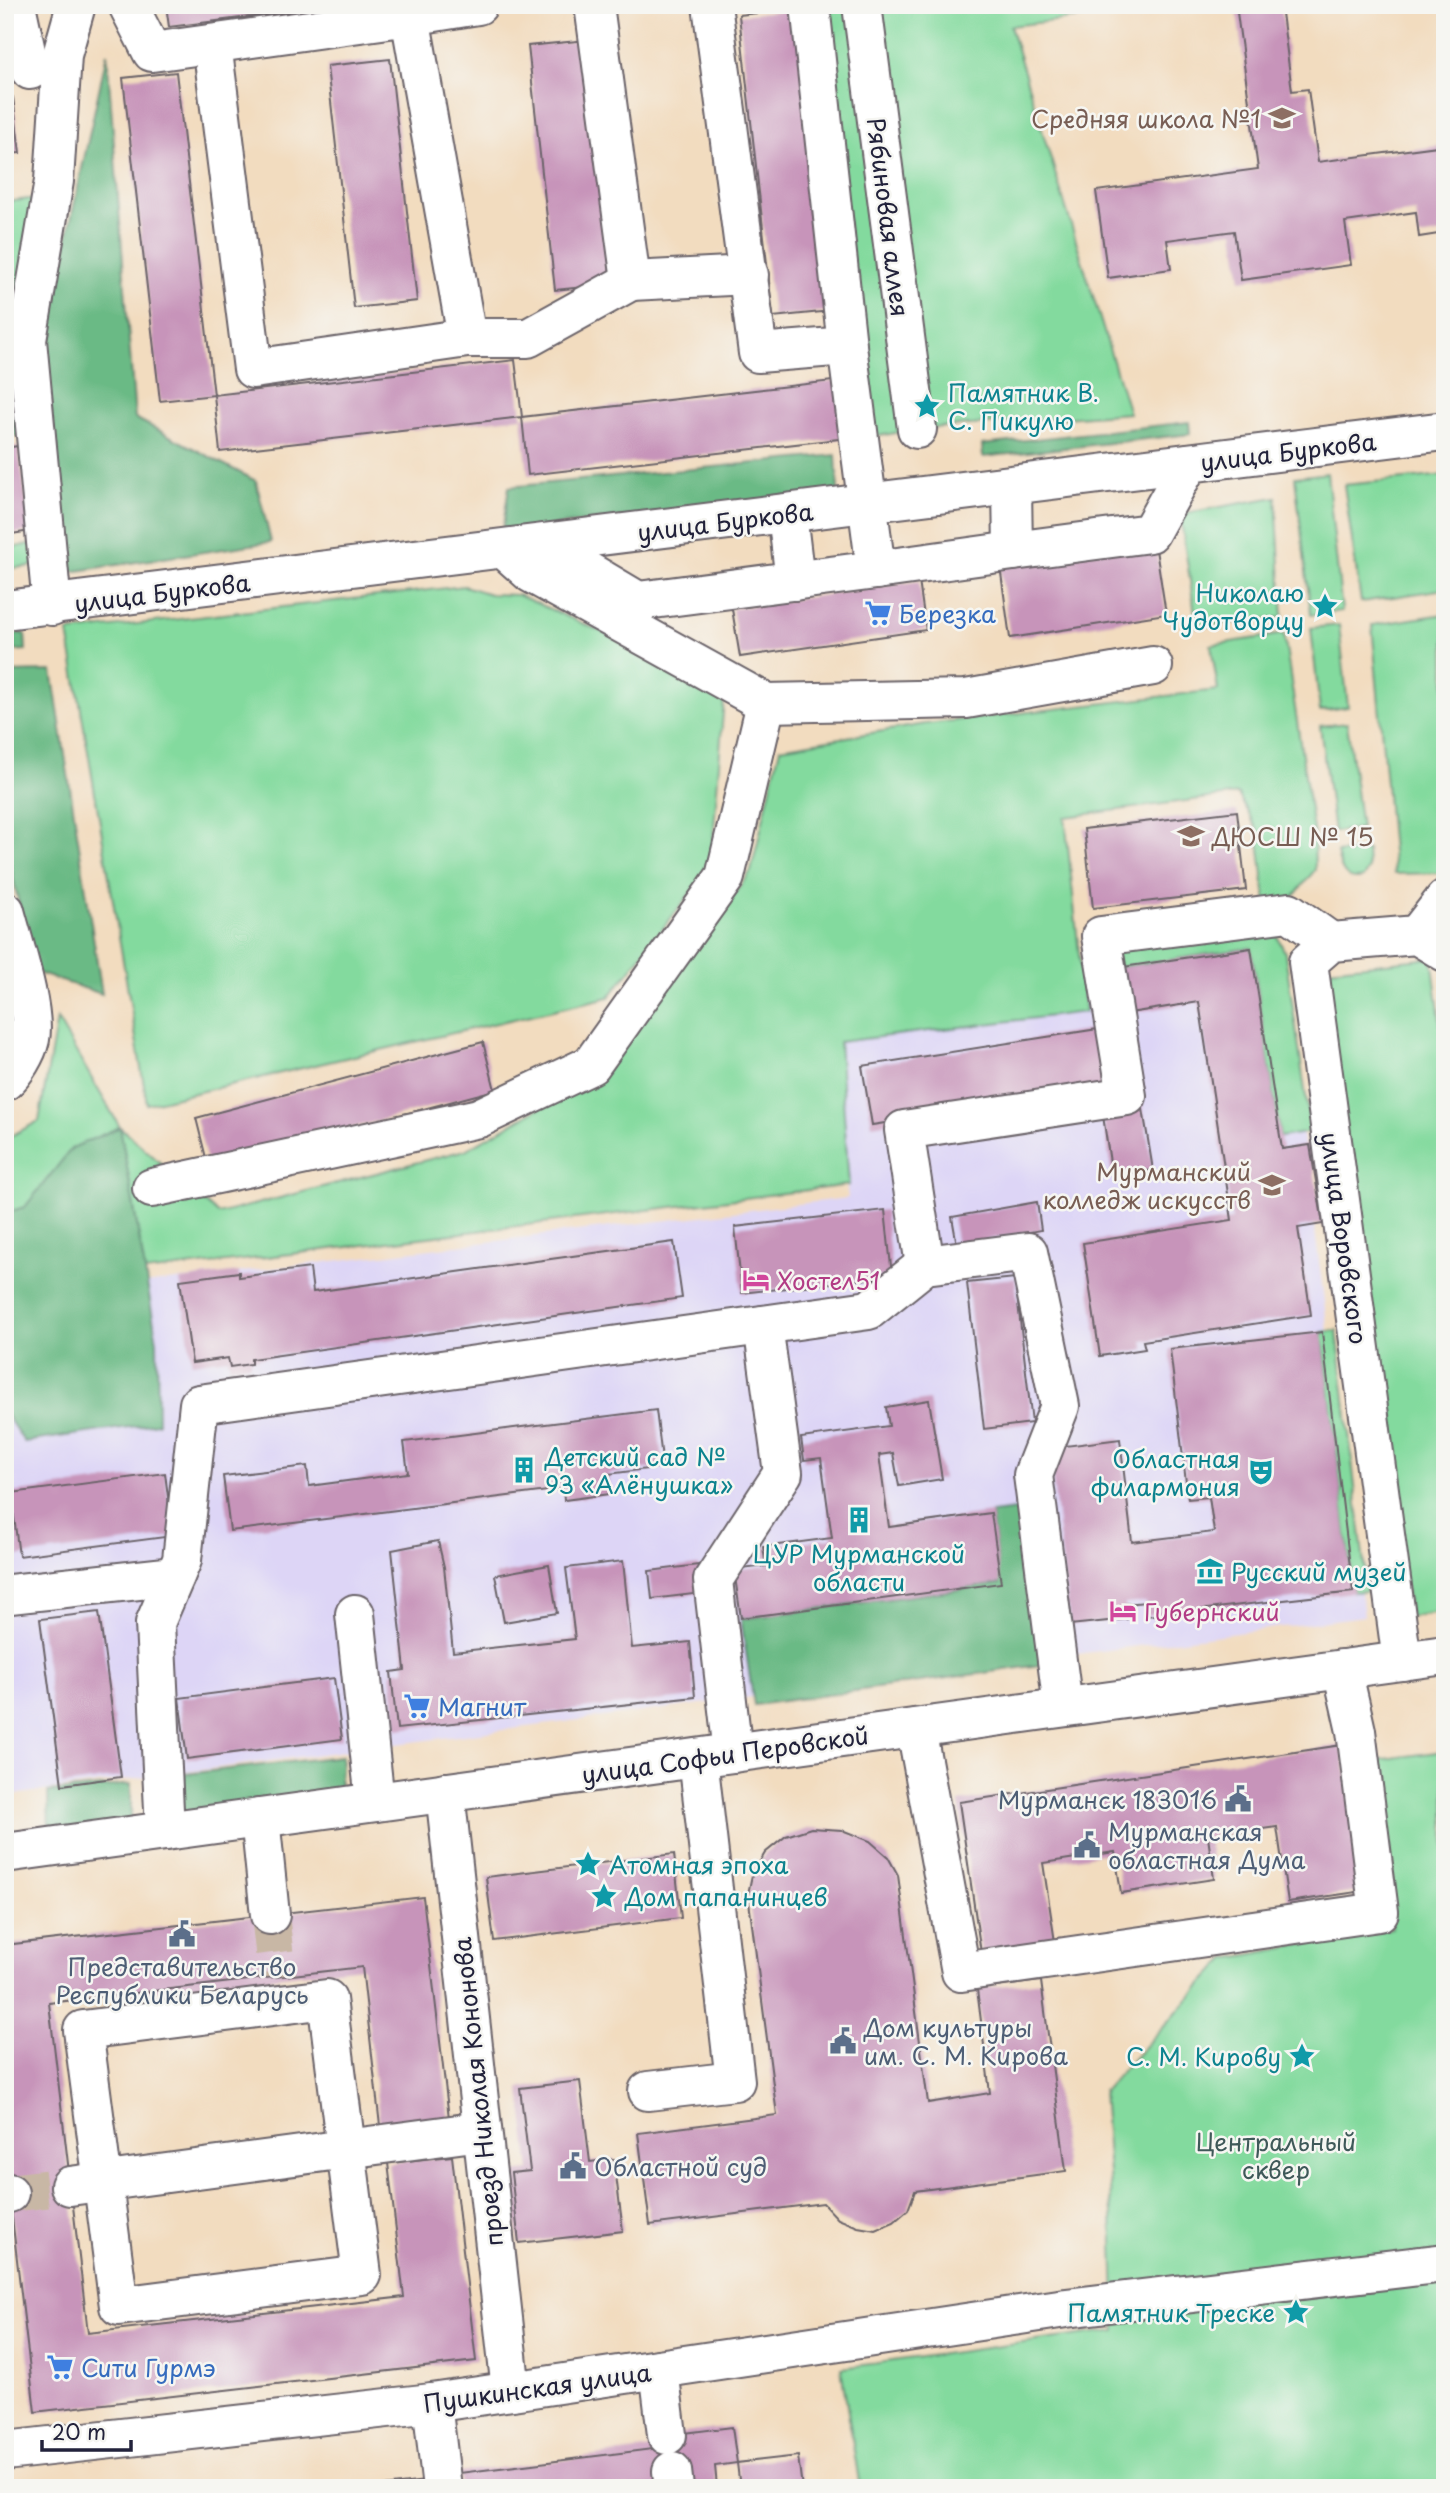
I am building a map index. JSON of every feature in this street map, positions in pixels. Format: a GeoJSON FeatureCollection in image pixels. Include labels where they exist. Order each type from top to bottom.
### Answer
{"type":"FeatureCollection","features":[{"type":"Feature","properties":{"kind":"street"},"geometry":{"type":"LineString","coordinates":[[16,5],[32,67],[54,181],[27,340],[52,606]]}},
{"type":"Feature","properties":{"kind":"street"},"geometry":{"type":"LineString","coordinates":[[32,67],[76,5]]}},
{"type":"Feature","properties":{"kind":"street"},"geometry":{"type":"LineString","coordinates":[[128,5],[152,52],[478,5]]}},
{"type":"Feature","properties":{"kind":"street"},"geometry":{"type":"LineString","coordinates":[[594,5],[631,281]]}},
{"type":"Feature","properties":{"kind":"street"},"geometry":{"type":"LineString","coordinates":[[712,5],[758,353],[847,346]]}},
{"type":"Feature","properties":{"kind":"street"},"geometry":{"type":"LineString","coordinates":[[810,5],[847,346],[876,569]]}},
{"type":"Feature","properties":{"kind":"street","name":"Рябиновая аллея"},"geometry":{"type":"LineString","coordinates":[[862,5],[917,429]]}},
{"type":"Feature","properties":{"kind":"street"},"geometry":{"type":"LineString","coordinates":[[410,16],[467,338]]}},
{"type":"Feature","properties":{"kind":"street"},"geometry":{"type":"LineString","coordinates":[[212,44],[253,369],[467,338],[528,338],[631,281],[749,275]]}},
{"type":"Feature","properties":{"kind":"street","name":"улица Буркова"},"geometry":{"type":"LineString","coordinates":[[5,610],[1445,431]]}},
{"type":"Feature","properties":{"kind":"street"},"geometry":{"type":"LineString","coordinates":[[542,544],[638,601],[1150,533],[1189,463]]}},
{"type":"Feature","properties":{"kind":"street"},"geometry":{"type":"LineString","coordinates":[[1012,486],[1013,551]]}},
{"type":"Feature","properties":{"kind":"street"},"geometry":{"type":"LineString","coordinates":[[788,514],[795,581]]}},
{"type":"Feature","properties":{"kind":"street"},"geometry":{"type":"LineString","coordinates":[[504,549],[531,573],[766,703],[966,699],[1153,666]]}},
{"type":"Feature","properties":{"kind":"street"},"geometry":{"type":"LineString","coordinates":[[152,1188],[479,1118],[590,1065],[725,877],[766,703]]}},
{"type":"Feature","properties":{"kind":"street"},"geometry":{"type":"LineString","coordinates":[[925,1265],[904,1130],[1127,1096],[1101,936],[1289,912],[1331,942],[1431,944],[1445,899]]}},
{"type":"Feature","properties":{"kind":"street"},"geometry":{"type":"LineString","coordinates":[[5,911],[29,1004],[30,1040],[12,1075],[5,1082]]}},
{"type":"Feature","properties":{"kind":"street","name":"улица Воровского"},"geometry":{"type":"LineString","coordinates":[[1331,942],[1308,962],[1402,1661]]}},
{"type":"Feature","properties":{"kind":"street"},"geometry":{"type":"LineString","coordinates":[[165,1831],[155,1623],[182,1560],[199,1404],[869,1310],[925,1265],[1028,1252],[1060,1406],[1033,1475],[1063,1707]]}},
{"type":"Feature","properties":{"kind":"street"},"geometry":{"type":"LineString","coordinates":[[648,2091],[735,2081],[715,1755],[713,1580],[783,1473],[763,1325]]}},
{"type":"Feature","properties":{"kind":"street"},"geometry":{"type":"LineString","coordinates":[[10,1594],[175,1576]]}},
{"type":"Feature","properties":{"kind":"street"},"geometry":{"type":"LineString","coordinates":[[355,1614],[376,1802]]}},
{"type":"Feature","properties":{"kind":"street","name":"улица Софьи Перовской"},"geometry":{"type":"LineString","coordinates":[[5,1853],[1445,1655]]}},
{"type":"Feature","properties":{"kind":"street"},"geometry":{"type":"LineString","coordinates":[[916,1728],[961,1972],[1379,1912],[1356,1731],[1342,1669]]}},
{"type":"Feature","properties":{"kind":"street","name":"проезд Николая Кононова"},"geometry":{"type":"LineString","coordinates":[[445,1792],[511,2391]]}},
{"type":"Feature","properties":{"kind":"street"},"geometry":{"type":"LineString","coordinates":[[260,1818],[270,1915]]}},
{"type":"Feature","properties":{"kind":"street"},"geometry":{"type":"LineString","coordinates":[[278,1991],[327,1999],[346,2149],[362,2276],[119,2306],[86,2183],[83,2030],[278,1991]]}},
{"type":"Feature","properties":{"kind":"street"},"geometry":{"type":"LineString","coordinates":[[86,2183],[481,2131]]}},
{"type":"Feature","properties":{"kind":"street","name":"Пушкинская улица"},"geometry":{"type":"LineString","coordinates":[[5,2451],[432,2403],[1066,2308],[1445,2263]]}},
{"type":"Feature","properties":{"kind":"street"},"geometry":{"type":"LineString","coordinates":[[659,2369],[671,2465]]}},
{"type":"Feature","properties":{"kind":"street"},"geometry":{"type":"LineString","coordinates":[[432,2403],[442,2488]]}},
{"type":"Feature","properties":{"kind":"shaded area"},"geometry":{"type":"Polygon","coordinates":[[[1279,947],[1364,1616],[5,1796],[5,1301],[848,1198],[830,1038],[1279,947]]]}},
{"type":"Feature","properties":{"kind":"green space"},"geometry":{"type":"Polygon","coordinates":[[[822,5],[1189,5],[1010,26],[1129,413],[917,429],[873,437],[822,5]]]}},
{"type":"Feature","properties":{"kind":"green space"},"geometry":{"type":"Polygon","coordinates":[[[107,53],[135,418],[256,481],[271,542],[69,572],[43,349],[107,53]]]}},
{"type":"Feature","properties":{"kind":"green space"},"geometry":{"type":"Polygon","coordinates":[[[39,198],[24,435],[5,437],[5,202],[39,198]]]}},
{"type":"Feature","properties":{"kind":"green space"},"geometry":{"type":"Polygon","coordinates":[[[1189,422],[1190,434],[983,457],[982,445],[1189,422]]]}},
{"type":"Feature","properties":{"kind":"green space"},"geometry":{"type":"Polygon","coordinates":[[[836,455],[838,491],[502,532],[509,487],[836,455]]]}},
{"type":"Feature","properties":{"kind":"green space"},"geometry":{"type":"Polygon","coordinates":[[[1327,473],[1342,611],[1311,615],[1295,477],[1327,473]]]}},
{"type":"Feature","properties":{"kind":"green space"},"geometry":{"type":"Polygon","coordinates":[[[1445,475],[1445,589],[1361,602],[1344,485],[1445,475]]]}},
{"type":"Feature","properties":{"kind":"green space"},"geometry":{"type":"Polygon","coordinates":[[[1276,497],[1283,617],[1197,627],[1180,514],[1276,497]]]}},
{"type":"Feature","properties":{"kind":"green space"},"geometry":{"type":"Polygon","coordinates":[[[36,543],[32,566],[5,569],[5,549],[36,543]]]}},
{"type":"Feature","properties":{"kind":"green space"},"geometry":{"type":"Polygon","coordinates":[[[464,586],[490,594],[518,595],[725,686],[711,867],[609,997],[147,1104],[68,632],[464,586]]]}},
{"type":"Feature","properties":{"kind":"green space"},"geometry":{"type":"Polygon","coordinates":[[[1445,614],[1445,777],[1436,779],[1442,873],[1394,874],[1372,625],[1445,614]]]}},
{"type":"Feature","properties":{"kind":"green space"},"geometry":{"type":"Polygon","coordinates":[[[1339,625],[1348,707],[1320,711],[1311,628],[1339,625]]]}},
{"type":"Feature","properties":{"kind":"green space"},"geometry":{"type":"Polygon","coordinates":[[[25,633],[26,650],[5,651],[5,634],[25,633]]]}},
{"type":"Feature","properties":{"kind":"green space"},"geometry":{"type":"Polygon","coordinates":[[[1284,634],[1314,836],[1315,870],[1289,902],[1266,902],[1258,831],[1238,794],[1065,817],[1085,1012],[839,1042],[849,1185],[145,1272],[120,1127],[218,1214],[465,1150],[606,1070],[751,871],[780,748],[926,724],[1218,690],[1211,645],[1284,634]]]}},
{"type":"Feature","properties":{"kind":"green space"},"geometry":{"type":"Polygon","coordinates":[[[52,671],[102,994],[34,972],[5,842],[5,672],[52,671]]]}},
{"type":"Feature","properties":{"kind":"green space"},"geometry":{"type":"Polygon","coordinates":[[[1347,723],[1361,828],[1334,832],[1320,726],[1347,723]]]}},
{"type":"Feature","properties":{"kind":"green space"},"geometry":{"type":"Polygon","coordinates":[[[1367,850],[1368,869],[1363,878],[1352,878],[1344,873],[1337,853],[1367,850]]]}},
{"type":"Feature","properties":{"kind":"green space"},"geometry":{"type":"Polygon","coordinates":[[[1261,926],[1277,935],[1285,953],[1311,1132],[1280,1137],[1251,948],[1116,968],[1116,948],[1261,926]]]}},
{"type":"Feature","properties":{"kind":"green space"},"geometry":{"type":"Polygon","coordinates":[[[1432,958],[1445,1059],[1445,1611],[1410,1617],[1318,970],[1432,958]]]}},
{"type":"Feature","properties":{"kind":"green space"},"geometry":{"type":"Polygon","coordinates":[[[5,981],[18,1032],[5,1053],[5,981]]]}},
{"type":"Feature","properties":{"kind":"green space"},"geometry":{"type":"Polygon","coordinates":[[[57,1019],[120,1127],[72,1148],[25,1207],[5,1213],[5,1139],[39,1121],[57,1019]]]}},
{"type":"Feature","properties":{"kind":"green space"},"geometry":{"type":"Polygon","coordinates":[[[120,1127],[157,1341],[158,1423],[24,1442],[5,1413],[5,1213],[25,1207],[72,1148],[120,1127]]]}},
{"type":"Feature","properties":{"kind":"green space"},"geometry":{"type":"Polygon","coordinates":[[[1337,1330],[1367,1591],[1353,1592],[1322,1332],[1337,1330]]]}},
{"type":"Feature","properties":{"kind":"green space"},"geometry":{"type":"Polygon","coordinates":[[[1023,1509],[1048,1664],[754,1705],[741,1619],[1000,1584],[991,1513],[1023,1509]]]}},
{"type":"Feature","properties":{"kind":"green space","name":"Центральный сквер"},"geometry":{"type":"Polygon","coordinates":[[[1445,1751],[1445,2488],[860,2488],[841,2368],[1116,2330],[1112,2214],[1103,2091],[1226,1959],[1392,1928],[1369,1761],[1445,1751]]]}},
{"type":"Feature","properties":{"kind":"green space"},"geometry":{"type":"Polygon","coordinates":[[[342,1756],[338,1803],[183,1820],[177,1775],[342,1756]]]}},
{"type":"Feature","properties":{"kind":"green space"},"geometry":{"type":"Polygon","coordinates":[[[131,1784],[131,1824],[49,1837],[48,1792],[131,1784]]]}},
{"type":"Feature","properties":{"kind":"building"},"geometry":{"type":"Polygon","coordinates":[[[166,5],[329,5],[329,7],[169,27],[166,5]]]}},
{"type":"Feature","properties":{"kind":"building","name":"Средняя школа №1"},"geometry":{"type":"Polygon","coordinates":[[[1236,5],[1281,5],[1292,91],[1308,89],[1318,162],[1445,145],[1445,233],[1419,237],[1416,212],[1345,222],[1351,265],[1241,280],[1234,231],[1167,240],[1171,269],[1108,278],[1096,191],[1258,169],[1236,5]]]}},
{"type":"Feature","properties":{"kind":"building"},"geometry":{"type":"Polygon","coordinates":[[[797,9],[831,311],[773,317],[739,15],[797,9]]]}},
{"type":"Feature","properties":{"kind":"building"},"geometry":{"type":"Polygon","coordinates":[[[587,40],[613,284],[555,290],[528,46],[587,40]]]}},
{"type":"Feature","properties":{"kind":"building"},"geometry":{"type":"Polygon","coordinates":[[[390,59],[417,301],[354,308],[327,66],[390,59]]]}},
{"type":"Feature","properties":{"kind":"building"},"geometry":{"type":"Polygon","coordinates":[[[176,72],[214,395],[160,401],[123,78],[176,72]]]}},
{"type":"Feature","properties":{"kind":"building"},"geometry":{"type":"Polygon","coordinates":[[[13,97],[20,153],[5,154],[5,98],[13,97]]]}},
{"type":"Feature","properties":{"kind":"building"},"geometry":{"type":"Polygon","coordinates":[[[515,360],[522,417],[220,452],[214,395],[515,360]]]}},
{"type":"Feature","properties":{"kind":"building"},"geometry":{"type":"Polygon","coordinates":[[[841,380],[847,438],[528,475],[522,417],[841,380]]]}},
{"type":"Feature","properties":{"kind":"building"},"geometry":{"type":"Polygon","coordinates":[[[18,446],[31,531],[5,535],[5,448],[18,446]]]}},
{"type":"Feature","properties":{"kind":"building"},"geometry":{"type":"Polygon","coordinates":[[[1155,543],[1166,614],[1010,638],[1000,566],[1155,543]]]}},
{"type":"Feature","properties":{"kind":"building"},"geometry":{"type":"Polygon","coordinates":[[[919,581],[926,630],[740,657],[732,609],[919,581]]]}},
{"type":"Feature","properties":{"kind":"building"},"geometry":{"type":"Polygon","coordinates":[[[1237,811],[1246,890],[1093,908],[1084,829],[1237,811]]]}},
{"type":"Feature","properties":{"kind":"building","name":"Мурманский колледж искусств"},"geometry":{"type":"Polygon","coordinates":[[[1251,948],[1282,1149],[1310,1145],[1323,1224],[1298,1228],[1311,1315],[1143,1341],[1145,1349],[1100,1356],[1083,1243],[1232,1220],[1199,1002],[1123,1014],[1116,968],[1251,948]]]}},
{"type":"Feature","properties":{"kind":"building"},"geometry":{"type":"Polygon","coordinates":[[[1098,1029],[1107,1088],[872,1125],[862,1066],[1098,1029]]]}},
{"type":"Feature","properties":{"kind":"building"},"geometry":{"type":"Polygon","coordinates":[[[483,1042],[495,1090],[208,1166],[196,1118],[483,1042]]]}},
{"type":"Feature","properties":{"kind":"building"},"geometry":{"type":"Polygon","coordinates":[[[1142,1103],[1153,1170],[1112,1176],[1102,1109],[1142,1103]]]}},
{"type":"Feature","properties":{"kind":"building"},"geometry":{"type":"Polygon","coordinates":[[[1037,1202],[1041,1230],[957,1245],[952,1217],[1037,1202]]]}},
{"type":"Feature","properties":{"kind":"building"},"geometry":{"type":"Polygon","coordinates":[[[885,1210],[892,1276],[742,1293],[735,1227],[885,1210]]]}},
{"type":"Feature","properties":{"kind":"building"},"geometry":{"type":"Polygon","coordinates":[[[674,1242],[682,1298],[251,1359],[251,1364],[230,1367],[228,1358],[192,1363],[180,1280],[239,1272],[239,1277],[310,1268],[313,1292],[674,1242]]]}},
{"type":"Feature","properties":{"kind":"building"},"geometry":{"type":"Polygon","coordinates":[[[1015,1278],[1032,1423],[984,1429],[967,1283],[1015,1278]]]}},
{"type":"Feature","properties":{"kind":"building","name":"Областная филармония"},"geometry":{"type":"Polygon","coordinates":[[[1322,1332],[1353,1592],[1147,1616],[1146,1602],[1125,1604],[1127,1619],[1070,1625],[1049,1448],[1120,1439],[1132,1542],[1214,1532],[1209,1497],[1188,1499],[1170,1349],[1322,1332]]]}},
{"type":"Feature","properties":{"kind":"building","name":"ЦУР Мурманской области"},"geometry":{"type":"Polygon","coordinates":[[[929,1400],[942,1479],[899,1486],[893,1453],[879,1455],[889,1527],[991,1513],[1001,1583],[741,1618],[734,1570],[766,1566],[763,1547],[832,1538],[821,1458],[804,1460],[801,1438],[889,1426],[886,1407],[929,1400]]]}},
{"type":"Feature","properties":{"kind":"building","name":"Детский сад № 93 «Алёнушка»"},"geometry":{"type":"Polygon","coordinates":[[[656,1410],[663,1467],[608,1474],[610,1494],[564,1500],[563,1489],[230,1531],[223,1476],[307,1466],[309,1486],[408,1473],[404,1442],[656,1410]]]}},
{"type":"Feature","properties":{"kind":"building"},"geometry":{"type":"Polygon","coordinates":[[[165,1473],[173,1536],[19,1556],[11,1493],[165,1473]]]}},
{"type":"Feature","properties":{"kind":"building"},"geometry":{"type":"Polygon","coordinates":[[[438,1541],[444,1567],[453,1652],[575,1639],[566,1568],[623,1561],[632,1648],[690,1642],[695,1697],[397,1729],[391,1672],[405,1670],[392,1550],[438,1541]]]}},
{"type":"Feature","properties":{"kind":"building"},"geometry":{"type":"Polygon","coordinates":[[[549,1565],[557,1613],[504,1622],[495,1575],[549,1565]]]}},
{"type":"Feature","properties":{"kind":"building"},"geometry":{"type":"Polygon","coordinates":[[[698,1565],[702,1593],[652,1599],[649,1571],[698,1565]]]}},
{"type":"Feature","properties":{"kind":"building"},"geometry":{"type":"Polygon","coordinates":[[[99,1612],[121,1777],[62,1785],[40,1619],[99,1612]]]}},
{"type":"Feature","properties":{"kind":"building"},"geometry":{"type":"Polygon","coordinates":[[[334,1678],[342,1739],[187,1759],[179,1698],[334,1678]]]}},
{"type":"Feature","properties":{"kind":"building","name":"Мурманская областная Дума"},"geometry":{"type":"Polygon","coordinates":[[[1342,1745],[1364,1891],[1288,1902],[1277,1827],[1208,1837],[1214,1879],[1121,1893],[1115,1852],[1043,1863],[1055,1942],[981,1953],[959,1802],[1342,1745]]]}},
{"type":"Feature","properties":{"kind":"building","name":"Дом культуры им. С. М. Кирова"},"geometry":{"type":"Polygon","coordinates":[[[811,1828],[842,1830],[870,1841],[888,1857],[898,1875],[928,2103],[990,2093],[977,1989],[1041,1981],[1066,2171],[915,2191],[908,2210],[894,2222],[875,2230],[838,2219],[823,2203],[650,2225],[638,2133],[777,2115],[748,1894],[752,1875],[765,1853],[786,1836],[811,1828]]]}},
{"type":"Feature","properties":{"kind":"building"},"geometry":{"type":"Polygon","coordinates":[[[674,1854],[681,1918],[494,1941],[486,1877],[674,1854]]]}},
{"type":"Feature","properties":{"kind":"building"},"geometry":{"type":"Polygon","coordinates":[[[423,1897],[449,2118],[380,2126],[362,1967],[49,2003],[88,2333],[404,2297],[388,2163],[452,2156],[476,2361],[35,2412],[5,2158],[5,1945],[423,1897]]]}},
{"type":"Feature","properties":{"kind":"building","name":"Областной суд"},"geometry":{"type":"Polygon","coordinates":[[[580,2081],[590,2162],[614,2159],[623,2231],[519,2243],[511,2173],[530,2171],[520,2088],[580,2081]]]}},
{"type":"Feature","properties":{"kind":"building"},"geometry":{"type":"Polygon","coordinates":[[[732,2427],[737,2463],[715,2466],[717,2487],[461,2488],[459,2473],[661,2448],[659,2436],[732,2427]]]}},
{"type":"Feature","properties":{"kind":"building"},"geometry":{"type":"Polygon","coordinates":[[[798,2456],[802,2488],[740,2488],[737,2463],[798,2456]]]}},
{"type":"Feature","properties":{"kind":"building"},"geometry":{"type":"Polygon","coordinates":[[[424,2481],[425,2488],[385,2488],[385,2486],[424,2481]]]}},
{"type":"Feature","properties":{"kind":"tunnel"},"geometry":{"type":"LineString","coordinates":[[270,1915],[277,1976]]}},
{"type":"Feature","properties":{"kind":"tunnel"},"geometry":{"type":"LineString","coordinates":[[9,2193],[70,2186]]}},
{"type":"Feature","properties":{"kind":"place","name":"Средняя школа №1"},"geometry":{"type":"Point","coordinates":[1282,118]}},
{"type":"Feature","properties":{"kind":"place","name":"Памятник В. С. Пикулю"},"geometry":{"type":"Point","coordinates":[927,406]}},
{"type":"Feature","properties":{"kind":"place","name":"Николаю Чудотворцу"},"geometry":{"type":"Point","coordinates":[1325,606]}},
{"type":"Feature","properties":{"kind":"place","name":"Березка"},"geometry":{"type":"Point","coordinates":[878,613]}},
{"type":"Feature","properties":{"kind":"place","name":"ДЮСШ № 15"},"geometry":{"type":"Point","coordinates":[1191,836]}},
{"type":"Feature","properties":{"kind":"place","name":"Мурманский колледж искусств"},"geometry":{"type":"Point","coordinates":[1272,1185]}},
{"type":"Feature","properties":{"kind":"place","name":"Хостел51"},"geometry":{"type":"Point","coordinates":[756,1280]}},
{"type":"Feature","properties":{"kind":"place","name":"Детский сад № 93 «Алёнушка»"},"geometry":{"type":"Point","coordinates":[524,1470]}},
{"type":"Feature","properties":{"kind":"place","name":"Областная филармония"},"geometry":{"type":"Point","coordinates":[1261,1472]}},
{"type":"Feature","properties":{"kind":"place","name":"ЦУР Мурманской области"},"geometry":{"type":"Point","coordinates":[859,1520]}},
{"type":"Feature","properties":{"kind":"place","name":"Русский музей"},"geometry":{"type":"Point","coordinates":[1210,1571]}},
{"type":"Feature","properties":{"kind":"place","name":"Губернский"},"geometry":{"type":"Point","coordinates":[1123,1611]}},
{"type":"Feature","properties":{"kind":"place","name":"Магнит"},"geometry":{"type":"Point","coordinates":[417,1706]}},
{"type":"Feature","properties":{"kind":"place","name":"Мурманск 183016"},"geometry":{"type":"Point","coordinates":[1238,1799]}},
{"type":"Feature","properties":{"kind":"place","name":"Мурманская областная Дума"},"geometry":{"type":"Point","coordinates":[1087,1845]}},
{"type":"Feature","properties":{"kind":"place","name":"Атомная эпоха"},"geometry":{"type":"Point","coordinates":[588,1864]}},
{"type":"Feature","properties":{"kind":"place","name":"Дом папанинцев"},"geometry":{"type":"Point","coordinates":[604,1896]}},
{"type":"Feature","properties":{"kind":"place","name":"Представительство Республики Беларусь"},"geometry":{"type":"Point","coordinates":[182,1934]}},
{"type":"Feature","properties":{"kind":"place","name":"Дом культуры им. С. М. Кирова"},"geometry":{"type":"Point","coordinates":[843,2041]}},
{"type":"Feature","properties":{"kind":"place","name":"С. М. Кирову"},"geometry":{"type":"Point","coordinates":[1302,2056]}},
{"type":"Feature","properties":{"kind":"place","name":"Областной суд"},"geometry":{"type":"Point","coordinates":[573,2166]}},
{"type":"Feature","properties":{"kind":"place","name":"Памятник Треске"},"geometry":{"type":"Point","coordinates":[1296,2312]}},
{"type":"Feature","properties":{"kind":"place","name":"Сити Гурмэ"},"geometry":{"type":"Point","coordinates":[60,2367]}}]}
